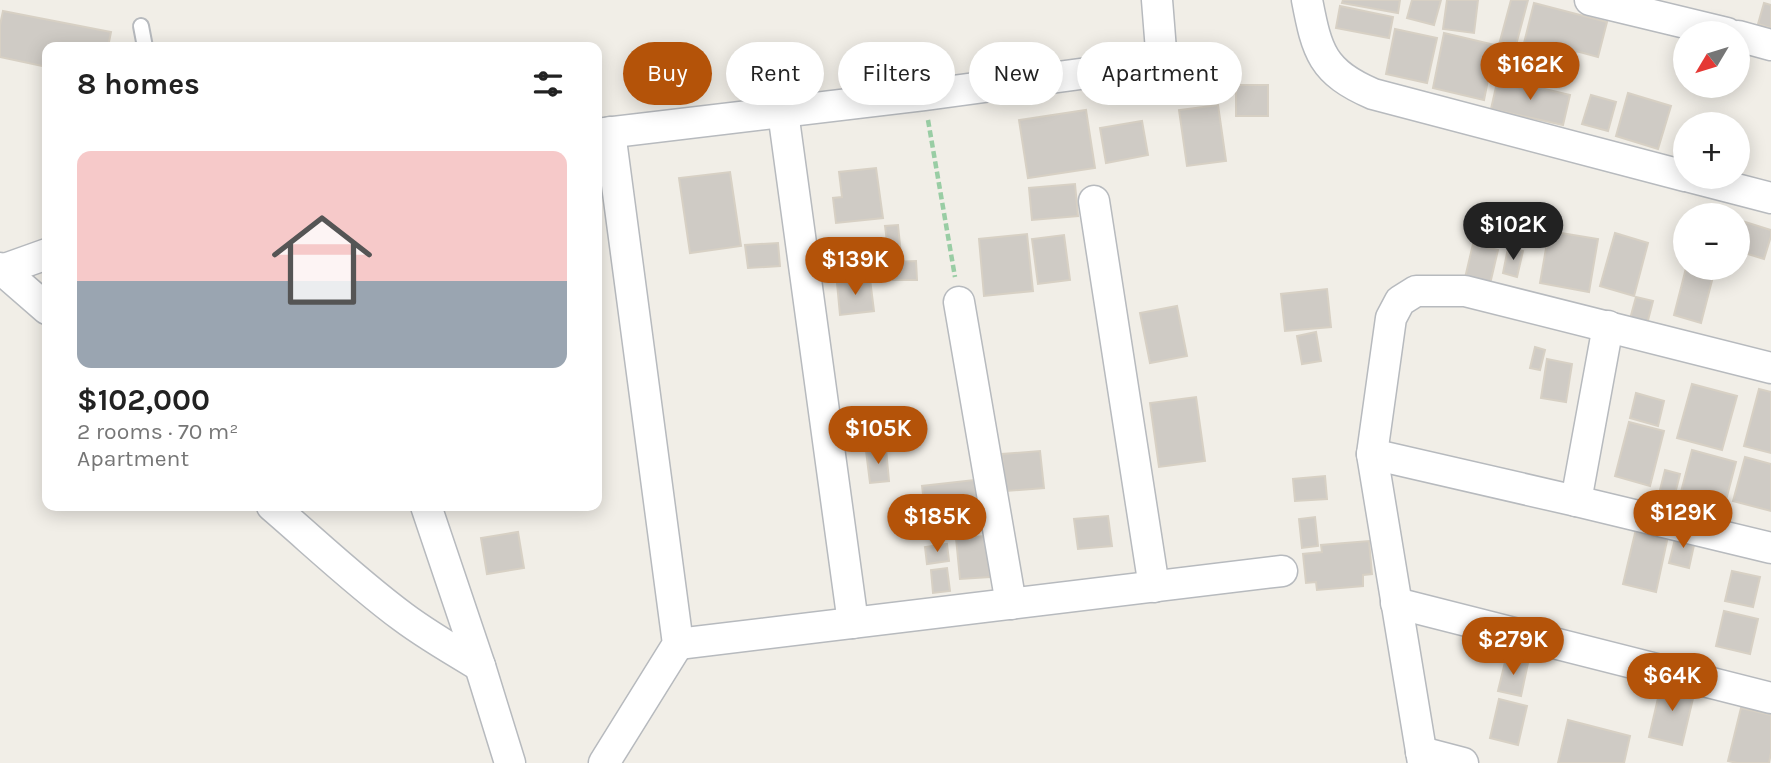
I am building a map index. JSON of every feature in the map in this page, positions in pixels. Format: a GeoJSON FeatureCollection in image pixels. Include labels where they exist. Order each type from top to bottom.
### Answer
{"type":"FeatureCollection","features":[{"type":"Feature","properties":{"kind":"street"},"geometry":{"type":"LineString","coordinates":[[955,91],[1162,62],[1157,0]]}},
{"type":"Feature","properties":{"kind":"street"},"geometry":{"type":"LineString","coordinates":[[1307,0],[1319,50],[1334,71],[1351,84],[1373,94],[1673,172]]}},
{"type":"Feature","properties":{"kind":"street"},"geometry":{"type":"LineString","coordinates":[[1590,0],[1677,21]]}},
{"type":"Feature","properties":{"kind":"street"},"geometry":{"type":"LineString","coordinates":[[1750,39],[1771,45]]}},
{"type":"Feature","properties":{"kind":"street"},"geometry":{"type":"LineString","coordinates":[[604,763],[678,645],[604,133],[841,105]]}},
{"type":"Feature","properties":{"kind":"street"},"geometry":{"type":"LineString","coordinates":[[783,112],[853,623]]}},
{"type":"Feature","properties":{"kind":"street"},"geometry":{"type":"LineString","coordinates":[[1737,189],[1771,198]]}},
{"type":"Feature","properties":{"kind":"street"},"geometry":{"type":"LineString","coordinates":[[1094,201],[1154,587]]}},
{"type":"Feature","properties":{"kind":"street"},"geometry":{"type":"LineString","coordinates":[[1,269],[42,256]]}},
{"type":"Feature","properties":{"kind":"street"},"geometry":{"type":"LineString","coordinates":[[1,269],[42,305]]}},
{"type":"Feature","properties":{"kind":"street"},"geometry":{"type":"LineString","coordinates":[[1463,763],[1422,758],[1372,454],[1391,318],[1400,301],[1416,291],[1465,291],[1771,368]]}},
{"type":"Feature","properties":{"kind":"street"},"geometry":{"type":"LineString","coordinates":[[959,302],[1011,604]]}},
{"type":"Feature","properties":{"kind":"street"},"geometry":{"type":"LineString","coordinates":[[1576,500],[1608,326]]}},
{"type":"Feature","properties":{"kind":"street"},"geometry":{"type":"LineString","coordinates":[[1372,454],[1771,548]]}},
{"type":"Feature","properties":{"kind":"street"},"geometry":{"type":"LineString","coordinates":[[278,511],[402,617],[480,666]]}},
{"type":"Feature","properties":{"kind":"street"},"geometry":{"type":"LineString","coordinates":[[428,511],[510,763]]}},
{"type":"Feature","properties":{"kind":"street"},"geometry":{"type":"LineString","coordinates":[[678,645],[1282,571]]}},
{"type":"Feature","properties":{"kind":"street"},"geometry":{"type":"LineString","coordinates":[[1396,603],[1771,698]]}},
{"type":"Feature","properties":{"kind":"lane"},"geometry":{"type":"LineString","coordinates":[[141,26],[144,42]]}},
{"type":"Feature","properties":{"kind":"path"},"geometry":{"type":"LineString","coordinates":[[926,105],[959,302]]}},
{"type":"Feature","properties":{"kind":"building"},"geometry":{"type":"Polygon","coordinates":[[[1343,0],[1400,0],[1398,13],[1342,3],[1343,0]]]}},
{"type":"Feature","properties":{"kind":"building"},"geometry":{"type":"Polygon","coordinates":[[[1412,0],[1441,0],[1434,25],[1407,18],[1412,0]]]}},
{"type":"Feature","properties":{"kind":"building"},"geometry":{"type":"Polygon","coordinates":[[[1447,0],[1478,0],[1474,33],[1443,29],[1447,0]]]}},
{"type":"Feature","properties":{"kind":"building"},"geometry":{"type":"Polygon","coordinates":[[[1511,0],[1528,0],[1516,45],[1500,41],[1511,0]]]}},
{"type":"Feature","properties":{"kind":"building"},"geometry":{"type":"Polygon","coordinates":[[[1534,3],[1607,22],[1598,57],[1576,51],[1573,64],[1522,51],[1534,3]]]}},
{"type":"Feature","properties":{"kind":"building"},"geometry":{"type":"Polygon","coordinates":[[[1764,3],[1771,5],[1771,28],[1758,24],[1764,3]]]}},
{"type":"Feature","properties":{"kind":"building"},"geometry":{"type":"Polygon","coordinates":[[[1340,6],[1393,17],[1389,38],[1336,28],[1340,6]]]}},
{"type":"Feature","properties":{"kind":"building"},"geometry":{"type":"Polygon","coordinates":[[[3,11],[111,32],[109,42],[42,42],[42,66],[0,57],[3,11]]]}},
{"type":"Feature","properties":{"kind":"building"},"geometry":{"type":"Polygon","coordinates":[[[1395,29],[1437,38],[1427,83],[1386,74],[1395,29]]]}},
{"type":"Feature","properties":{"kind":"building"},"geometry":{"type":"Polygon","coordinates":[[[1444,33],[1495,45],[1484,100],[1433,88],[1444,33]]]}},
{"type":"Feature","properties":{"kind":"building"},"geometry":{"type":"Polygon","coordinates":[[[1518,54],[1565,65],[1559,87],[1513,77],[1518,54]]]}},
{"type":"Feature","properties":{"kind":"building"},"geometry":{"type":"Polygon","coordinates":[[[1498,78],[1570,95],[1563,125],[1491,109],[1498,78]]]}},
{"type":"Feature","properties":{"kind":"building"},"geometry":{"type":"Polygon","coordinates":[[[1242,85],[1268,85],[1268,116],[1236,116],[1236,105],[1242,105],[1242,85]]]}},
{"type":"Feature","properties":{"kind":"building"},"geometry":{"type":"Polygon","coordinates":[[[1628,93],[1671,106],[1658,149],[1616,136],[1628,93]]]}},
{"type":"Feature","properties":{"kind":"building"},"geometry":{"type":"Polygon","coordinates":[[[1591,95],[1616,102],[1608,131],[1582,124],[1591,95]]]}},
{"type":"Feature","properties":{"kind":"building"},"geometry":{"type":"Polygon","coordinates":[[[1218,105],[1226,161],[1187,166],[1179,110],[1218,105]]]}},
{"type":"Feature","properties":{"kind":"building"},"geometry":{"type":"Polygon","coordinates":[[[1086,110],[1095,168],[1028,178],[1019,120],[1086,110]]]}},
{"type":"Feature","properties":{"kind":"building"},"geometry":{"type":"Polygon","coordinates":[[[1142,121],[1148,155],[1106,163],[1100,128],[1142,121]]]}},
{"type":"Feature","properties":{"kind":"building"},"geometry":{"type":"Polygon","coordinates":[[[876,168],[883,218],[836,223],[833,198],[842,197],[839,172],[876,168]]]}},
{"type":"Feature","properties":{"kind":"building"},"geometry":{"type":"Polygon","coordinates":[[[730,172],[741,246],[690,253],[679,178],[730,172]]]}},
{"type":"Feature","properties":{"kind":"building"},"geometry":{"type":"Polygon","coordinates":[[[1075,184],[1078,216],[1032,220],[1029,188],[1075,184]]]}},
{"type":"Feature","properties":{"kind":"building"},"geometry":{"type":"Polygon","coordinates":[[[1750,223],[1771,230],[1764,259],[1750,255],[1750,223]]]}},
{"type":"Feature","properties":{"kind":"building"},"geometry":{"type":"Polygon","coordinates":[[[898,225],[901,255],[889,257],[885,226],[898,225]]]}},
{"type":"Feature","properties":{"kind":"building"},"geometry":{"type":"Polygon","coordinates":[[[1549,231],[1598,239],[1589,292],[1540,283],[1549,231]]]}},
{"type":"Feature","properties":{"kind":"building"},"geometry":{"type":"Polygon","coordinates":[[[1615,233],[1648,243],[1634,296],[1600,286],[1615,233]]]}},
{"type":"Feature","properties":{"kind":"building"},"geometry":{"type":"Polygon","coordinates":[[[1027,234],[1033,291],[984,296],[979,239],[1027,234]]]}},
{"type":"Feature","properties":{"kind":"building"},"geometry":{"type":"Polygon","coordinates":[[[1064,235],[1070,280],[1038,284],[1032,239],[1064,235]]]}},
{"type":"Feature","properties":{"kind":"building"},"geometry":{"type":"Polygon","coordinates":[[[778,243],[780,266],[748,268],[745,245],[778,243]]]}},
{"type":"Feature","properties":{"kind":"building"},"geometry":{"type":"Polygon","coordinates":[[[1473,244],[1498,250],[1490,284],[1465,278],[1473,244]]]}},
{"type":"Feature","properties":{"kind":"building"},"geometry":{"type":"Polygon","coordinates":[[[1508,248],[1523,251],[1517,277],[1503,273],[1508,248]]]}},
{"type":"Feature","properties":{"kind":"building"},"geometry":{"type":"Polygon","coordinates":[[[916,261],[917,280],[893,280],[892,262],[916,261]]]}},
{"type":"Feature","properties":{"kind":"building"},"geometry":{"type":"Polygon","coordinates":[[[870,279],[874,311],[840,315],[837,283],[870,279]]]}},
{"type":"Feature","properties":{"kind":"building"},"geometry":{"type":"Polygon","coordinates":[[[1683,280],[1712,280],[1701,323],[1674,315],[1683,280]]]}},
{"type":"Feature","properties":{"kind":"building"},"geometry":{"type":"Polygon","coordinates":[[[1327,289],[1331,327],[1285,331],[1281,294],[1327,289]]]}},
{"type":"Feature","properties":{"kind":"building"},"geometry":{"type":"Polygon","coordinates":[[[1636,297],[1653,301],[1647,324],[1630,319],[1636,297]]]}},
{"type":"Feature","properties":{"kind":"building"},"geometry":{"type":"Polygon","coordinates":[[[1177,306],[1187,356],[1150,363],[1140,313],[1177,306]]]}},
{"type":"Feature","properties":{"kind":"building"},"geometry":{"type":"Polygon","coordinates":[[[1316,332],[1321,361],[1302,364],[1297,336],[1316,332]]]}},
{"type":"Feature","properties":{"kind":"building"},"geometry":{"type":"Polygon","coordinates":[[[1535,347],[1545,350],[1540,370],[1530,368],[1535,347]]]}},
{"type":"Feature","properties":{"kind":"building"},"geometry":{"type":"Polygon","coordinates":[[[1547,359],[1572,364],[1566,402],[1541,398],[1547,359]]]}},
{"type":"Feature","properties":{"kind":"building"},"geometry":{"type":"Polygon","coordinates":[[[1692,384],[1737,396],[1722,450],[1677,438],[1692,384]]]}},
{"type":"Feature","properties":{"kind":"building"},"geometry":{"type":"Polygon","coordinates":[[[1759,389],[1771,392],[1771,453],[1744,446],[1759,389]]]}},
{"type":"Feature","properties":{"kind":"building"},"geometry":{"type":"Polygon","coordinates":[[[1636,393],[1664,401],[1658,426],[1630,418],[1636,393]]]}},
{"type":"Feature","properties":{"kind":"building"},"geometry":{"type":"Polygon","coordinates":[[[1196,397],[1205,461],[1159,467],[1150,403],[1196,397]]]}},
{"type":"Feature","properties":{"kind":"building"},"geometry":{"type":"Polygon","coordinates":[[[1629,422],[1664,431],[1650,486],[1615,476],[1629,422]]]}},
{"type":"Feature","properties":{"kind":"building"},"geometry":{"type":"Polygon","coordinates":[[[887,425],[889,441],[866,443],[864,427],[887,425]]]}},
{"type":"Feature","properties":{"kind":"building"},"geometry":{"type":"Polygon","coordinates":[[[886,449],[889,481],[870,483],[866,451],[886,449]]]}},
{"type":"Feature","properties":{"kind":"building"},"geometry":{"type":"Polygon","coordinates":[[[1692,450],[1736,462],[1725,504],[1681,492],[1692,450]]]}},
{"type":"Feature","properties":{"kind":"building"},"geometry":{"type":"Polygon","coordinates":[[[1040,451],[1044,488],[1006,491],[1002,454],[1040,451]]]}},
{"type":"Feature","properties":{"kind":"building"},"geometry":{"type":"Polygon","coordinates":[[[1745,457],[1771,464],[1771,511],[1733,501],[1745,457]]]}},
{"type":"Feature","properties":{"kind":"building"},"geometry":{"type":"Polygon","coordinates":[[[1665,470],[1680,474],[1673,502],[1658,498],[1665,470]]]}},
{"type":"Feature","properties":{"kind":"building"},"geometry":{"type":"Polygon","coordinates":[[[1325,476],[1327,499],[1295,501],[1293,479],[1325,476]]]}},
{"type":"Feature","properties":{"kind":"building"},"geometry":{"type":"Polygon","coordinates":[[[974,480],[980,530],[928,536],[922,486],[974,480]]]}},
{"type":"Feature","properties":{"kind":"building"},"geometry":{"type":"Polygon","coordinates":[[[1108,516],[1112,546],[1078,549],[1074,519],[1108,516]]]}},
{"type":"Feature","properties":{"kind":"building"},"geometry":{"type":"Polygon","coordinates":[[[1315,517],[1318,546],[1302,548],[1299,519],[1315,517]]]}},
{"type":"Feature","properties":{"kind":"building"},"geometry":{"type":"Polygon","coordinates":[[[1636,529],[1668,536],[1656,592],[1623,584],[1636,529]]]}},
{"type":"Feature","properties":{"kind":"building"},"geometry":{"type":"Polygon","coordinates":[[[1677,531],[1696,536],[1689,568],[1669,563],[1677,531]]]}},
{"type":"Feature","properties":{"kind":"building"},"geometry":{"type":"Polygon","coordinates":[[[518,532],[524,568],[487,574],[481,538],[518,532]]]}},
{"type":"Feature","properties":{"kind":"building"},"geometry":{"type":"Polygon","coordinates":[[[986,536],[990,577],[960,579],[956,538],[986,536]]]}},
{"type":"Feature","properties":{"kind":"building"},"geometry":{"type":"Polygon","coordinates":[[[1369,541],[1372,574],[1363,575],[1363,586],[1317,590],[1316,582],[1306,583],[1303,554],[1322,552],[1321,545],[1369,541]]]}},
{"type":"Feature","properties":{"kind":"building"},"geometry":{"type":"Polygon","coordinates":[[[947,544],[949,561],[927,564],[925,547],[947,544]]]}},
{"type":"Feature","properties":{"kind":"building"},"geometry":{"type":"Polygon","coordinates":[[[947,568],[950,591],[933,593],[931,570],[947,568]]]}},
{"type":"Feature","properties":{"kind":"building"},"geometry":{"type":"Polygon","coordinates":[[[1732,571],[1760,577],[1753,607],[1725,601],[1732,571]]]}},
{"type":"Feature","properties":{"kind":"building"},"geometry":{"type":"Polygon","coordinates":[[[1724,611],[1758,619],[1750,654],[1716,646],[1724,611]]]}},
{"type":"Feature","properties":{"kind":"building"},"geometry":{"type":"Polygon","coordinates":[[[1506,658],[1528,663],[1521,696],[1498,691],[1506,658]]]}},
{"type":"Feature","properties":{"kind":"building"},"geometry":{"type":"Polygon","coordinates":[[[1662,681],[1695,690],[1682,745],[1649,737],[1662,681]]]}},
{"type":"Feature","properties":{"kind":"building"},"geometry":{"type":"Polygon","coordinates":[[[1499,699],[1527,706],[1518,745],[1490,738],[1499,699]]]}},
{"type":"Feature","properties":{"kind":"building"},"geometry":{"type":"Polygon","coordinates":[[[1741,708],[1771,715],[1769,763],[1728,761],[1741,708]]]}},
{"type":"Feature","properties":{"kind":"building"},"geometry":{"type":"Polygon","coordinates":[[[1568,720],[1630,736],[1624,763],[1558,763],[1568,720]]]}}]}
